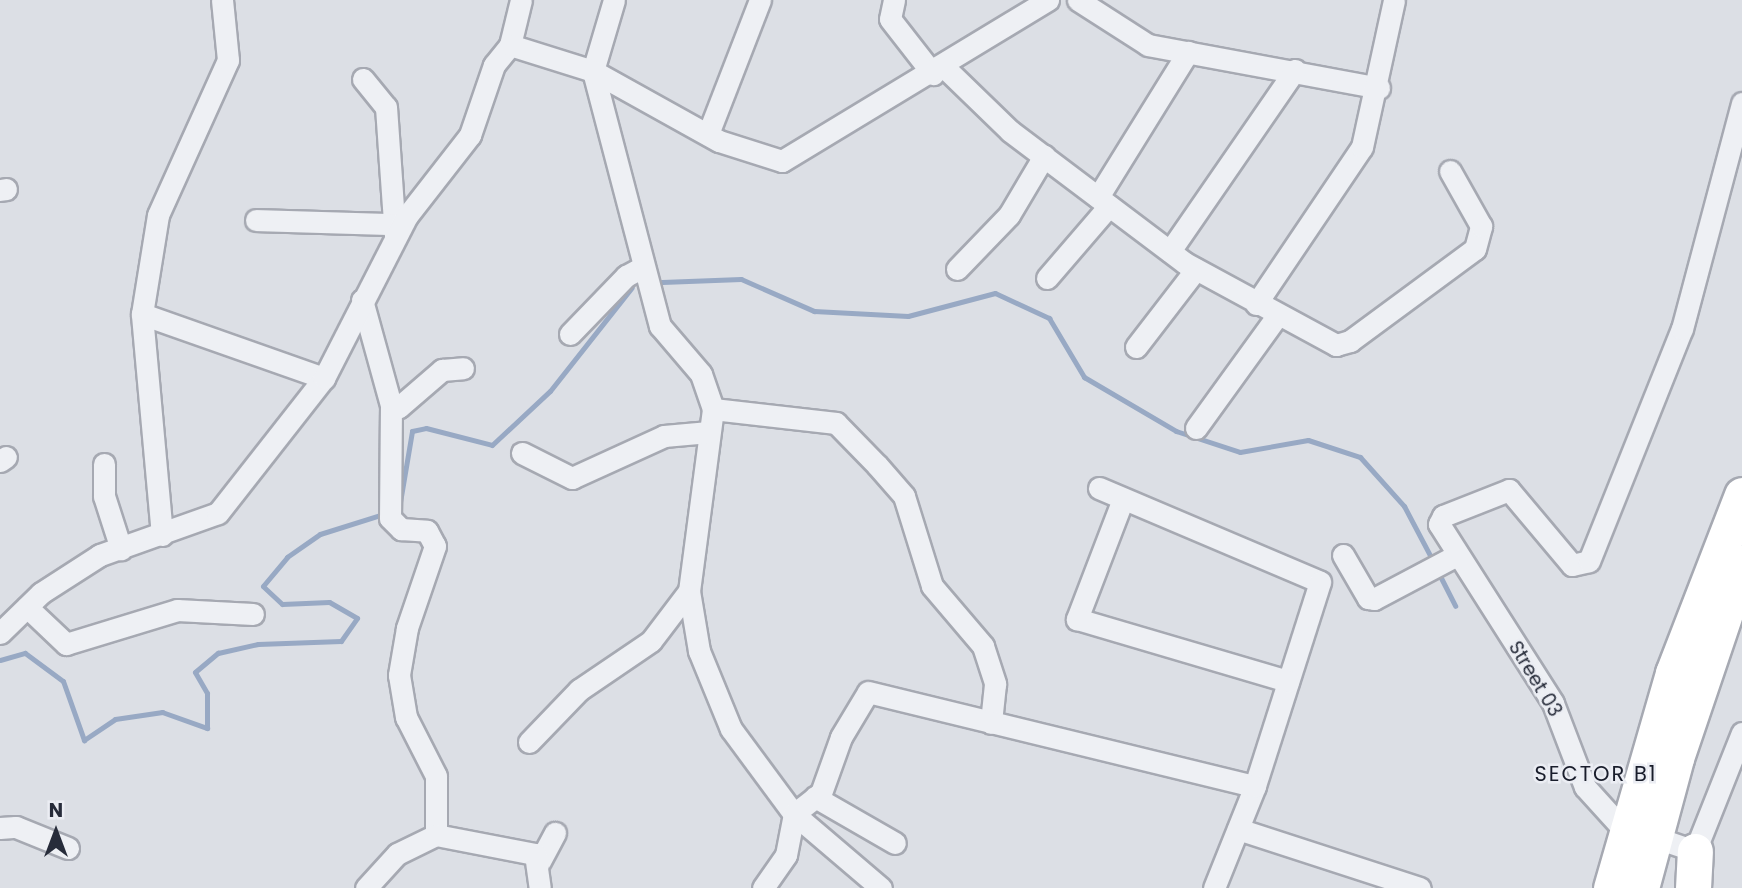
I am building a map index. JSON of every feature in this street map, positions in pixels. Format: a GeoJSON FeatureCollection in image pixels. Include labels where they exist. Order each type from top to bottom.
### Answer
{"type":"FeatureCollection","features":[{"type":"Feature","properties":{"kind":"main road"},"geometry":{"type":"LineString","coordinates":[[1641,888],[1638,833],[1704,583],[1742,495]]}},
{"type":"Feature","properties":{"kind":"main road"},"geometry":{"type":"LineString","coordinates":[[1611,888],[1638,833],[1742,563]]}},
{"type":"Feature","properties":{"kind":"main road"},"geometry":{"type":"LineString","coordinates":[[1693,888],[1695,852]]}},
{"type":"Feature","properties":{"kind":"street"},"geometry":{"type":"LineString","coordinates":[[162,535],[142,314],[158,215],[228,60],[222,0]]}},
{"type":"Feature","properties":{"kind":"street"},"geometry":{"type":"LineString","coordinates":[[0,634],[27,607],[100,555],[218,513],[324,378],[395,230],[470,135],[494,65],[510,45],[521,0]]}},
{"type":"Feature","properties":{"kind":"street"},"geometry":{"type":"LineString","coordinates":[[614,0],[593,71],[660,326],[701,374],[713,409],[688,591],[699,651],[731,729],[794,814],[881,888]]}},
{"type":"Feature","properties":{"kind":"street"},"geometry":{"type":"LineString","coordinates":[[708,134],[760,0]]}},
{"type":"Feature","properties":{"kind":"street"},"geometry":{"type":"LineString","coordinates":[[894,0],[890,19],[938,70],[1044,156],[1196,269],[1322,341],[1350,341],[1475,249],[1481,226],[1450,171]]}},
{"type":"Feature","properties":{"kind":"street"},"geometry":{"type":"LineString","coordinates":[[510,45],[593,71],[708,134],[782,161],[938,70],[1048,0]]}},
{"type":"Feature","properties":{"kind":"street"},"geometry":{"type":"LineString","coordinates":[[1078,0],[1131,37],[1188,52],[1295,70],[1379,89]]}},
{"type":"Feature","properties":{"kind":"street"},"geometry":{"type":"LineString","coordinates":[[1256,304],[1362,148],[1379,89],[1394,0]]}},
{"type":"Feature","properties":{"kind":"street"},"geometry":{"type":"LineString","coordinates":[[1048,278],[1104,201],[1188,52]]}},
{"type":"Feature","properties":{"kind":"street"},"geometry":{"type":"LineString","coordinates":[[1170,251],[1295,70]]}},
{"type":"Feature","properties":{"kind":"street"},"geometry":{"type":"LineString","coordinates":[[363,79],[386,107],[395,230]]}},
{"type":"Feature","properties":{"kind":"street","name":"Street 03"},"geometry":{"type":"LineString","coordinates":[[1638,833],[1585,787],[1553,703],[1442,564],[1440,530],[1443,516],[1509,489],[1572,565],[1589,561],[1682,330],[1742,103]]}},
{"type":"Feature","properties":{"kind":"street"},"geometry":{"type":"LineString","coordinates":[[957,269],[1009,215],[1044,156]]}},
{"type":"Feature","properties":{"kind":"street"},"geometry":{"type":"LineString","coordinates":[[256,220],[395,230]]}},
{"type":"Feature","properties":{"kind":"street"},"geometry":{"type":"LineString","coordinates":[[570,334],[626,276],[643,267]]}},
{"type":"Feature","properties":{"kind":"street"},"geometry":{"type":"LineString","coordinates":[[1136,347],[1196,269]]}},
{"type":"Feature","properties":{"kind":"street"},"geometry":{"type":"LineString","coordinates":[[362,300],[391,405],[389,514],[401,529],[426,531],[435,545],[407,628],[399,675],[406,717],[436,776],[436,835]]}},
{"type":"Feature","properties":{"kind":"street"},"geometry":{"type":"LineString","coordinates":[[142,314],[324,378]]}},
{"type":"Feature","properties":{"kind":"street"},"geometry":{"type":"LineString","coordinates":[[1196,428],[1277,316]]}},
{"type":"Feature","properties":{"kind":"street"},"geometry":{"type":"LineString","coordinates":[[391,405],[398,407],[442,370],[463,368]]}},
{"type":"Feature","properties":{"kind":"street"},"geometry":{"type":"LineString","coordinates":[[713,409],[814,415],[836,423],[877,465],[904,496],[932,586],[984,646],[995,684],[991,723]]}},
{"type":"Feature","properties":{"kind":"street"},"geometry":{"type":"LineString","coordinates":[[522,453],[572,478],[664,436],[709,432]]}},
{"type":"Feature","properties":{"kind":"street"},"geometry":{"type":"LineString","coordinates":[[104,464],[104,496],[121,548]]}},
{"type":"Feature","properties":{"kind":"street"},"geometry":{"type":"LineString","coordinates":[[1099,488],[1320,582],[1255,786],[1214,888]]}},
{"type":"Feature","properties":{"kind":"street"},"geometry":{"type":"LineString","coordinates":[[1123,499],[1077,619],[1288,681]]}},
{"type":"Feature","properties":{"kind":"street"},"geometry":{"type":"LineString","coordinates":[[1343,555],[1368,598],[1442,564]]}},
{"type":"Feature","properties":{"kind":"street"},"geometry":{"type":"LineString","coordinates":[[529,742],[579,690],[652,640],[688,591]]}},
{"type":"Feature","properties":{"kind":"street"},"geometry":{"type":"LineString","coordinates":[[27,607],[66,644],[177,611],[253,614]]}},
{"type":"Feature","properties":{"kind":"street"},"geometry":{"type":"LineString","coordinates":[[762,888],[786,855],[794,814],[815,797],[868,692],[1255,786]]}},
{"type":"Feature","properties":{"kind":"street"},"geometry":{"type":"LineString","coordinates":[[1638,833],[1695,852],[1742,733]]}},
{"type":"Feature","properties":{"kind":"street"},"geometry":{"type":"LineString","coordinates":[[815,797],[895,843]]}},
{"type":"Feature","properties":{"kind":"street"},"geometry":{"type":"LineString","coordinates":[[0,828],[16,827],[68,848]]}},
{"type":"Feature","properties":{"kind":"street"},"geometry":{"type":"LineString","coordinates":[[1238,829],[1420,888]]}},
{"type":"Feature","properties":{"kind":"street"},"geometry":{"type":"LineString","coordinates":[[540,888],[540,861],[555,833]]}},
{"type":"Feature","properties":{"kind":"street"},"geometry":{"type":"LineString","coordinates":[[366,888],[397,854],[436,835],[514,846],[540,861]]}},
{"type":"Feature","properties":{"kind":"waterway"},"geometry":{"type":"LineString","coordinates":[[662,282],[741,279],[814,311],[908,316],[995,293],[1049,318],[1084,377],[1176,431],[1240,452],[1308,440],[1360,457],[1404,506],[1434,563]]}},
{"type":"Feature","properties":{"kind":"waterway"},"geometry":{"type":"LineString","coordinates":[[399,508],[412,431],[426,428],[492,445],[550,391],[632,287]]}},
{"type":"Feature","properties":{"kind":"waterway"},"geometry":{"type":"LineString","coordinates":[[0,660],[25,653],[63,681],[84,740],[115,719],[162,712],[207,728],[207,693],[195,672],[218,653],[258,644],[341,641],[357,618],[329,602],[282,604],[263,586],[287,557],[320,534],[384,514]]}},
{"type":"Feature","properties":{"kind":"waterway"},"geometry":{"type":"LineString","coordinates":[[1438,572],[1455,606]]}},
{"type":"Feature","properties":{"kind":"district","name":"SECTOR B1"},"geometry":{"type":"Point","coordinates":[1596,774]}}]}
